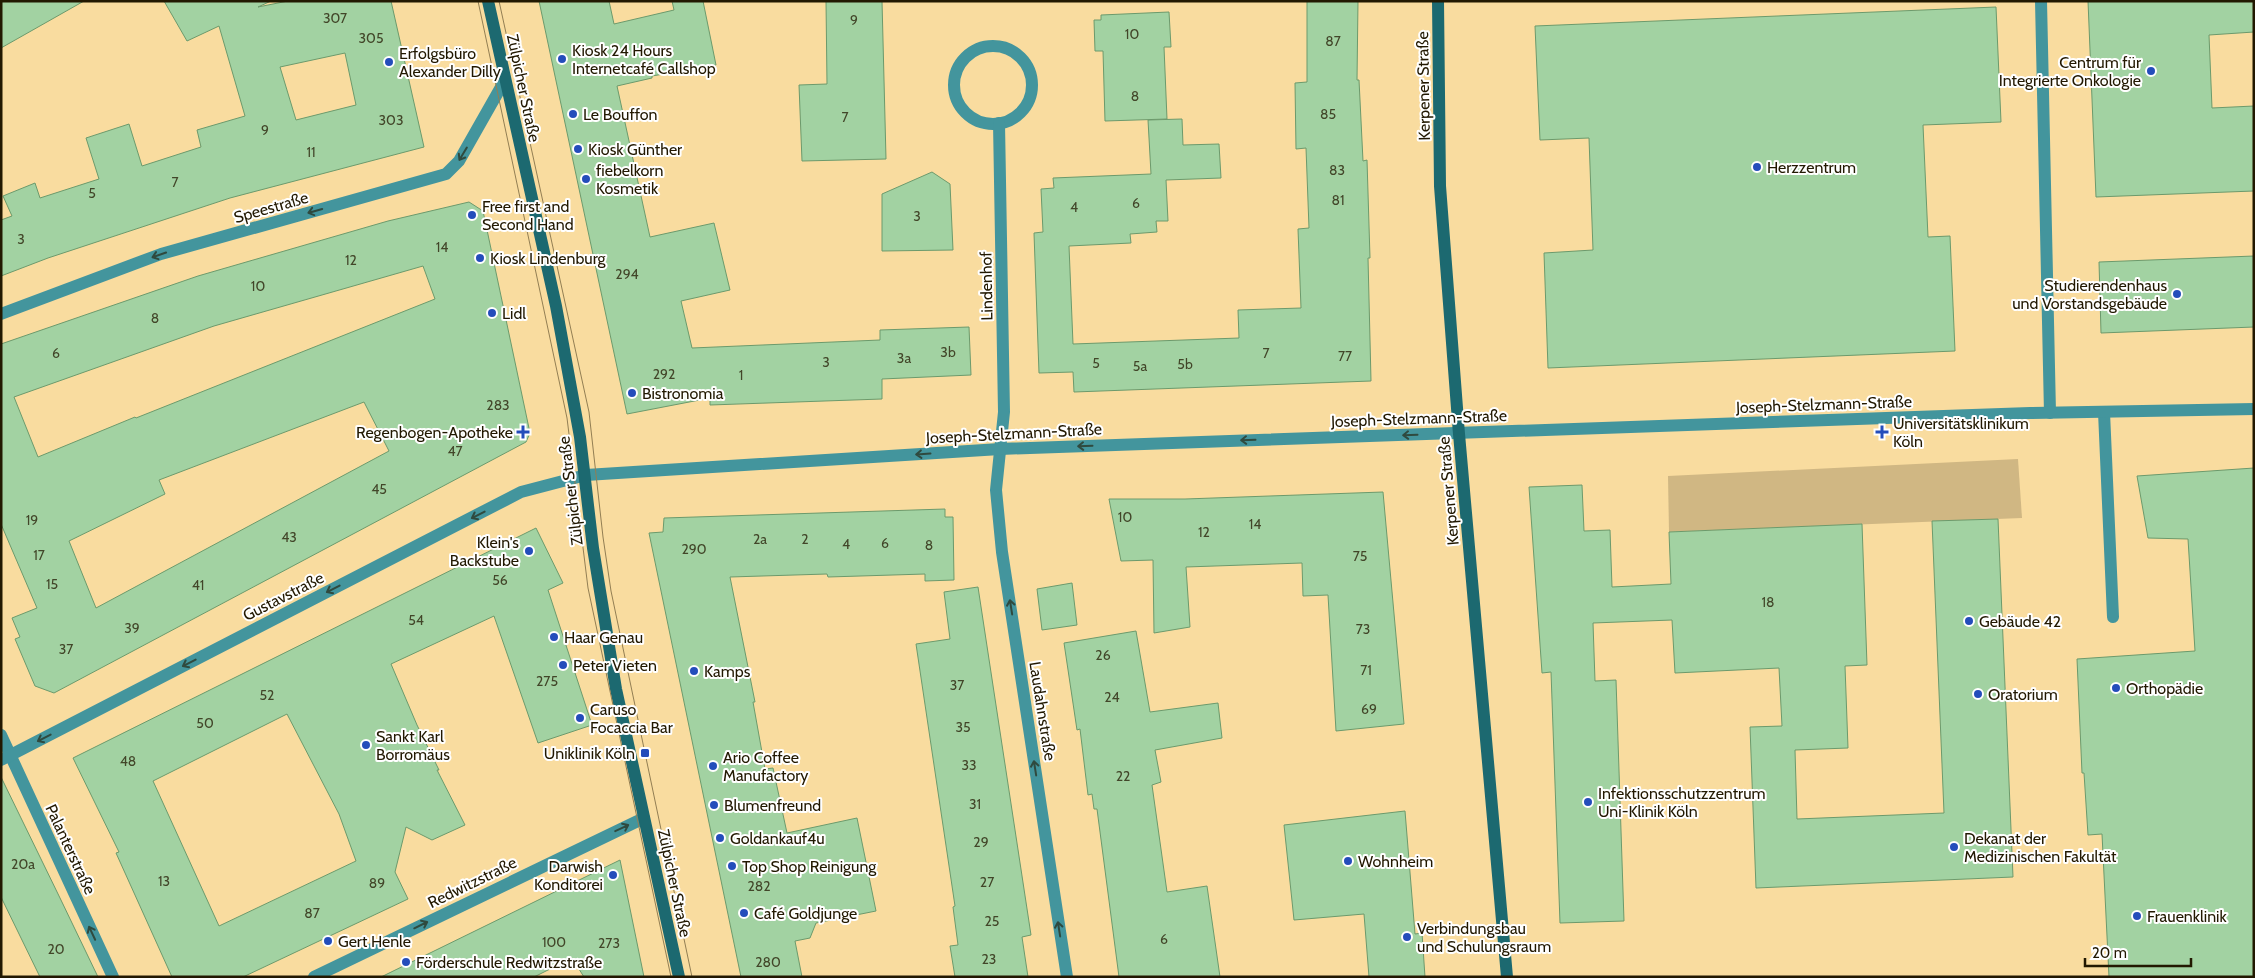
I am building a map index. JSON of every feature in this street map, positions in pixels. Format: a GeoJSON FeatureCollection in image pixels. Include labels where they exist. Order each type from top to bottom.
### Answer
{"type":"FeatureCollection","features":[{"type":"Feature","properties":{"kind":"street","name":"Zülpicher Straße"},"geometry":{"type":"LineString","coordinates":[[488,1],[556,306],[586,475],[593,548],[616,688],[680,977]]}},
{"type":"Feature","properties":{"kind":"street","name":"Kerpener Straße"},"geometry":{"type":"LineString","coordinates":[[1438,1],[1440,186],[1459,434],[1507,977]]}},
{"type":"Feature","properties":{"kind":"street"},"geometry":{"type":"LineString","coordinates":[[2041,1],[2050,412]]}},
{"type":"Feature","properties":{"kind":"street"},"geometry":{"type":"LineString","coordinates":[[991,46],[1010,49],[1025,62],[1030,71],[1031,90],[1024,108],[1009,120],[999,123],[985,123],[971,118],[963,111],[954,94],[953,84],[958,65],[972,51],[981,47],[991,46]]}},
{"type":"Feature","properties":{"kind":"street","name":"Speestraße"},"geometry":{"type":"LineString","coordinates":[[1,314],[161,254],[446,174],[459,161],[505,80]]}},
{"type":"Feature","properties":{"kind":"street","name":"Lindenhof"},"geometry":{"type":"LineString","coordinates":[[999,123],[1004,412],[1000,449]]}},
{"type":"Feature","properties":{"kind":"street","name":"Joseph-Stelzmann-Straße"},"geometry":{"type":"LineString","coordinates":[[586,475],[1000,449],[2050,412],[2254,409]]}},
{"type":"Feature","properties":{"kind":"street"},"geometry":{"type":"LineString","coordinates":[[2104,412],[2113,617]]}},
{"type":"Feature","properties":{"kind":"street","name":"Laudahnstraße"},"geometry":{"type":"LineString","coordinates":[[1000,449],[996,490],[1002,552],[1067,977]]}},
{"type":"Feature","properties":{"kind":"street","name":"Gustavstraße"},"geometry":{"type":"LineString","coordinates":[[5,758],[521,492],[586,475]]}},
{"type":"Feature","properties":{"kind":"street","name":"Palanterstraße"},"geometry":{"type":"LineString","coordinates":[[1,735],[5,758],[113,977]]}},
{"type":"Feature","properties":{"kind":"street","name":"Redwitzstraße"},"geometry":{"type":"LineString","coordinates":[[314,977],[644,818]]}},
{"type":"Feature","properties":{"kind":"shaded area"},"geometry":{"type":"Polygon","coordinates":[[[2018,459],[2022,518],[1669,532],[1668,476],[2018,459]]]}},
{"type":"Feature","properties":{"kind":"building"},"geometry":{"type":"Polygon","coordinates":[[[1,1],[84,1],[1,48],[1,1]]]}},
{"type":"Feature","properties":{"kind":"building"},"geometry":{"type":"Polygon","coordinates":[[[164,1],[271,1],[258,7],[288,1],[391,1],[424,147],[230,198],[48,258],[1,276],[1,220],[12,216],[3,196],[35,183],[40,198],[99,179],[86,138],[129,124],[142,166],[201,147],[197,130],[245,116],[219,26],[187,41],[164,1]],[[345,53],[280,67],[296,120],[356,105],[345,53]]]}},
{"type":"Feature","properties":{"kind":"building"},"geometry":{"type":"Polygon","coordinates":[[[539,1],[609,1],[614,24],[674,10],[672,1],[703,1],[716,65],[652,76],[652,78],[617,86],[650,237],[714,223],[730,290],[681,301],[692,348],[880,340],[880,330],[969,327],[971,375],[882,379],[882,399],[710,405],[710,398],[627,414],[539,1]]]}},
{"type":"Feature","properties":{"kind":"building"},"geometry":{"type":"Polygon","coordinates":[[[826,1],[882,1],[886,159],[802,161],[799,85],[827,84],[826,1]]]}},
{"type":"Feature","properties":{"kind":"building"},"geometry":{"type":"Polygon","coordinates":[[[1307,1],[1358,1],[1357,80],[1359,80],[1363,161],[1367,160],[1371,381],[1074,392],[1073,372],[1039,373],[1034,233],[1043,232],[1041,189],[1054,188],[1053,178],[1151,174],[1148,120],[1182,119],[1183,145],[1219,144],[1221,178],[1166,180],[1168,221],[1156,221],[1157,232],[1130,234],[1131,243],[1069,246],[1073,344],[1239,338],[1238,310],[1301,308],[1298,229],[1309,228],[1306,148],[1296,149],[1295,83],[1307,82],[1307,1]]]}},
{"type":"Feature","properties":{"kind":"building","name":"Centrum für Integrierte Onkologie"},"geometry":{"type":"Polygon","coordinates":[[[2088,1],[2254,1],[2254,32],[2209,35],[2212,108],[2254,106],[2254,191],[2096,197],[2088,1]]]}},
{"type":"Feature","properties":{"kind":"building","name":"Herzzentrum"},"geometry":{"type":"Polygon","coordinates":[[[1996,7],[2001,122],[1923,125],[1928,237],[1950,236],[1955,351],[1548,368],[1544,253],[1593,250],[1589,138],[1540,140],[1535,26],[1996,7]]]}},
{"type":"Feature","properties":{"kind":"building"},"geometry":{"type":"Polygon","coordinates":[[[1169,12],[1171,47],[1164,47],[1167,119],[1105,121],[1103,51],[1095,51],[1094,20],[1101,20],[1101,15],[1169,12]]]}},
{"type":"Feature","properties":{"kind":"building"},"geometry":{"type":"Polygon","coordinates":[[[932,172],[950,184],[953,250],[882,251],[882,194],[932,172]]]}},
{"type":"Feature","properties":{"kind":"building"},"geometry":{"type":"Polygon","coordinates":[[[469,202],[483,211],[530,433],[526,442],[54,693],[35,686],[15,639],[20,637],[12,618],[37,608],[1,524],[1,344],[198,276],[388,221],[469,202]],[[423,266],[214,326],[14,397],[38,457],[435,299],[423,266]],[[364,402],[159,480],[165,494],[69,541],[96,608],[389,451],[364,402]]]}},
{"type":"Feature","properties":{"kind":"building","name":"Studierendenhaus und Vorstandsgebäude"},"geometry":{"type":"Polygon","coordinates":[[[2254,256],[2254,327],[2101,333],[2099,262],[2254,256]]]}},
{"type":"Feature","properties":{"kind":"building","name":"Orthopädie"},"geometry":{"type":"Polygon","coordinates":[[[2254,468],[2254,977],[2109,977],[2102,834],[2088,835],[2084,773],[2082,773],[2077,659],[2195,651],[2188,539],[2148,538],[2137,476],[2254,468]]]}},
{"type":"Feature","properties":{"kind":"building"},"geometry":{"type":"Polygon","coordinates":[[[1582,485],[1584,531],[1610,530],[1612,587],[1671,584],[1669,532],[1862,524],[1867,665],[1845,666],[1848,748],[1795,750],[1797,819],[1944,813],[1932,521],[1998,519],[2013,877],[1756,888],[1750,727],[1782,726],[1779,668],[1675,673],[1672,620],[1593,623],[1595,681],[1616,680],[1624,921],[1560,923],[1551,672],[1542,673],[1529,487],[1582,485]]]}},
{"type":"Feature","properties":{"kind":"building"},"geometry":{"type":"Polygon","coordinates":[[[1383,492],[1404,724],[1336,731],[1328,595],[1303,596],[1302,563],[1186,567],[1190,627],[1154,633],[1153,560],[1121,561],[1109,499],[1185,499],[1383,492]]]}},
{"type":"Feature","properties":{"kind":"building"},"geometry":{"type":"Polygon","coordinates":[[[945,509],[945,517],[953,517],[954,580],[925,581],[925,574],[828,577],[827,574],[730,577],[755,702],[753,702],[765,769],[773,768],[787,833],[857,818],[876,911],[816,923],[810,938],[795,941],[802,977],[741,977],[649,533],[663,532],[664,518],[945,509]]]}},
{"type":"Feature","properties":{"kind":"building"},"geometry":{"type":"Polygon","coordinates":[[[536,528],[563,583],[548,590],[592,725],[538,743],[494,616],[391,664],[439,770],[437,770],[465,825],[432,840],[406,827],[395,872],[408,899],[243,977],[172,977],[116,853],[119,852],[73,758],[536,528]],[[287,714],[153,781],[219,926],[356,861],[339,814],[287,714]]]}},
{"type":"Feature","properties":{"kind":"building"},"geometry":{"type":"Polygon","coordinates":[[[1072,583],[1077,625],[1042,630],[1037,589],[1072,583]]]}},
{"type":"Feature","properties":{"kind":"building"},"geometry":{"type":"Polygon","coordinates":[[[978,587],[1031,935],[1022,937],[1028,977],[955,977],[950,946],[958,945],[953,907],[955,906],[916,644],[950,639],[944,592],[978,587]]]}},
{"type":"Feature","properties":{"kind":"building"},"geometry":{"type":"Polygon","coordinates":[[[1136,631],[1150,712],[1218,703],[1222,738],[1155,750],[1161,782],[1152,785],[1167,892],[1207,886],[1220,977],[1119,977],[1097,809],[1094,809],[1092,794],[1088,795],[1080,729],[1077,730],[1064,643],[1136,631]]]}},
{"type":"Feature","properties":{"kind":"building"},"geometry":{"type":"Polygon","coordinates":[[[1,777],[98,977],[40,977],[1,897],[1,777]]]}},
{"type":"Feature","properties":{"kind":"building","name":"Wohnheim"},"geometry":{"type":"Polygon","coordinates":[[[1405,811],[1415,934],[1422,933],[1425,977],[1369,977],[1364,914],[1294,920],[1284,825],[1405,811]]]}},
{"type":"Feature","properties":{"kind":"building"},"geometry":{"type":"Polygon","coordinates":[[[620,860],[644,977],[584,977],[572,958],[534,977],[381,977],[620,860]]]}},
{"type":"Feature","properties":{"kind":"tram line"},"geometry":{"type":"LineString","coordinates":[[478,1],[567,418],[588,588],[671,977]]}},
{"type":"Feature","properties":{"kind":"tram line"},"geometry":{"type":"LineString","coordinates":[[499,1],[589,412],[611,591],[692,977]]}},
{"type":"Feature","properties":{"kind":"place","name":"Kiosk 24 Hours Internetcafé Callshop"},"geometry":{"type":"Point","coordinates":[562,59]}},
{"type":"Feature","properties":{"kind":"place","name":"Erfolgsbüro Alexander Dilly"},"geometry":{"type":"Point","coordinates":[389,62]}},
{"type":"Feature","properties":{"kind":"place","name":"Centrum für Integrierte Onkologie"},"geometry":{"type":"Point","coordinates":[2151,71]}},
{"type":"Feature","properties":{"kind":"place","name":"Le Bouffon"},"geometry":{"type":"Point","coordinates":[573,114]}},
{"type":"Feature","properties":{"kind":"place","name":"Kiosk Günther"},"geometry":{"type":"Point","coordinates":[578,149]}},
{"type":"Feature","properties":{"kind":"place","name":"Herzzentrum"},"geometry":{"type":"Point","coordinates":[1757,167]}},
{"type":"Feature","properties":{"kind":"place","name":"fiebelkorn Kosmetik"},"geometry":{"type":"Point","coordinates":[586,179]}},
{"type":"Feature","properties":{"kind":"place","name":"Free first and Second Hand"},"geometry":{"type":"Point","coordinates":[472,215]}},
{"type":"Feature","properties":{"kind":"place","name":"Kiosk Lindenburg"},"geometry":{"type":"Point","coordinates":[480,258]}},
{"type":"Feature","properties":{"kind":"place","name":"Studierendenhaus und Vorstandsgebäude"},"geometry":{"type":"Point","coordinates":[2177,294]}},
{"type":"Feature","properties":{"kind":"place","name":"Lidl"},"geometry":{"type":"Point","coordinates":[492,313]}},
{"type":"Feature","properties":{"kind":"place","name":"Bistronomia"},"geometry":{"type":"Point","coordinates":[632,393]}},
{"type":"Feature","properties":{"kind":"place","name":"Regenbogen-Apotheke"},"geometry":{"type":"Point","coordinates":[523,432]}},
{"type":"Feature","properties":{"kind":"place","name":"Universitätsklinikum Köln"},"geometry":{"type":"Point","coordinates":[1882,432]}},
{"type":"Feature","properties":{"kind":"place","name":"Klein's Backstube"},"geometry":{"type":"Point","coordinates":[529,551]}},
{"type":"Feature","properties":{"kind":"place","name":"Gebäude 42"},"geometry":{"type":"Point","coordinates":[1969,621]}},
{"type":"Feature","properties":{"kind":"place","name":"Haar Genau"},"geometry":{"type":"Point","coordinates":[554,637]}},
{"type":"Feature","properties":{"kind":"place","name":"Peter Vieten"},"geometry":{"type":"Point","coordinates":[563,665]}},
{"type":"Feature","properties":{"kind":"place","name":"Kamps"},"geometry":{"type":"Point","coordinates":[694,671]}},
{"type":"Feature","properties":{"kind":"place","name":"Orthopädie"},"geometry":{"type":"Point","coordinates":[2116,688]}},
{"type":"Feature","properties":{"kind":"place","name":"Oratorium"},"geometry":{"type":"Point","coordinates":[1978,694]}},
{"type":"Feature","properties":{"kind":"place","name":"Caruso Focaccia Bar"},"geometry":{"type":"Point","coordinates":[580,718]}},
{"type":"Feature","properties":{"kind":"place","name":"Sankt Karl Borromäus"},"geometry":{"type":"Point","coordinates":[366,745]}},
{"type":"Feature","properties":{"kind":"place","name":"Uniklinik Köln"},"geometry":{"type":"Point","coordinates":[645,753]}},
{"type":"Feature","properties":{"kind":"place","name":"Ario Coffee Manufactory"},"geometry":{"type":"Point","coordinates":[713,766]}},
{"type":"Feature","properties":{"kind":"place","name":"Infektionsschutzzentrum Uni-Klinik Köln"},"geometry":{"type":"Point","coordinates":[1588,802]}},
{"type":"Feature","properties":{"kind":"place","name":"Blumenfreund"},"geometry":{"type":"Point","coordinates":[714,805]}},
{"type":"Feature","properties":{"kind":"place","name":"Goldankauf4u"},"geometry":{"type":"Point","coordinates":[720,838]}},
{"type":"Feature","properties":{"kind":"place","name":"Dekanat der Medizinischen Fakultät"},"geometry":{"type":"Point","coordinates":[1954,847]}},
{"type":"Feature","properties":{"kind":"place","name":"Wohnheim"},"geometry":{"type":"Point","coordinates":[1348,861]}},
{"type":"Feature","properties":{"kind":"place","name":"Top Shop Reinigung"},"geometry":{"type":"Point","coordinates":[732,866]}},
{"type":"Feature","properties":{"kind":"place","name":"Darwish Konditorei"},"geometry":{"type":"Point","coordinates":[613,875]}},
{"type":"Feature","properties":{"kind":"place","name":"Café Goldjunge"},"geometry":{"type":"Point","coordinates":[744,913]}},
{"type":"Feature","properties":{"kind":"place","name":"Frauenklinik"},"geometry":{"type":"Point","coordinates":[2137,916]}},
{"type":"Feature","properties":{"kind":"place","name":"Verbindungsbau und Schulungsraum"},"geometry":{"type":"Point","coordinates":[1407,937]}},
{"type":"Feature","properties":{"kind":"place","name":"Gert Henle"},"geometry":{"type":"Point","coordinates":[328,941]}},
{"type":"Feature","properties":{"kind":"place","name":"Förderschule Redwitzstraße"},"geometry":{"type":"Point","coordinates":[406,962]}}]}
